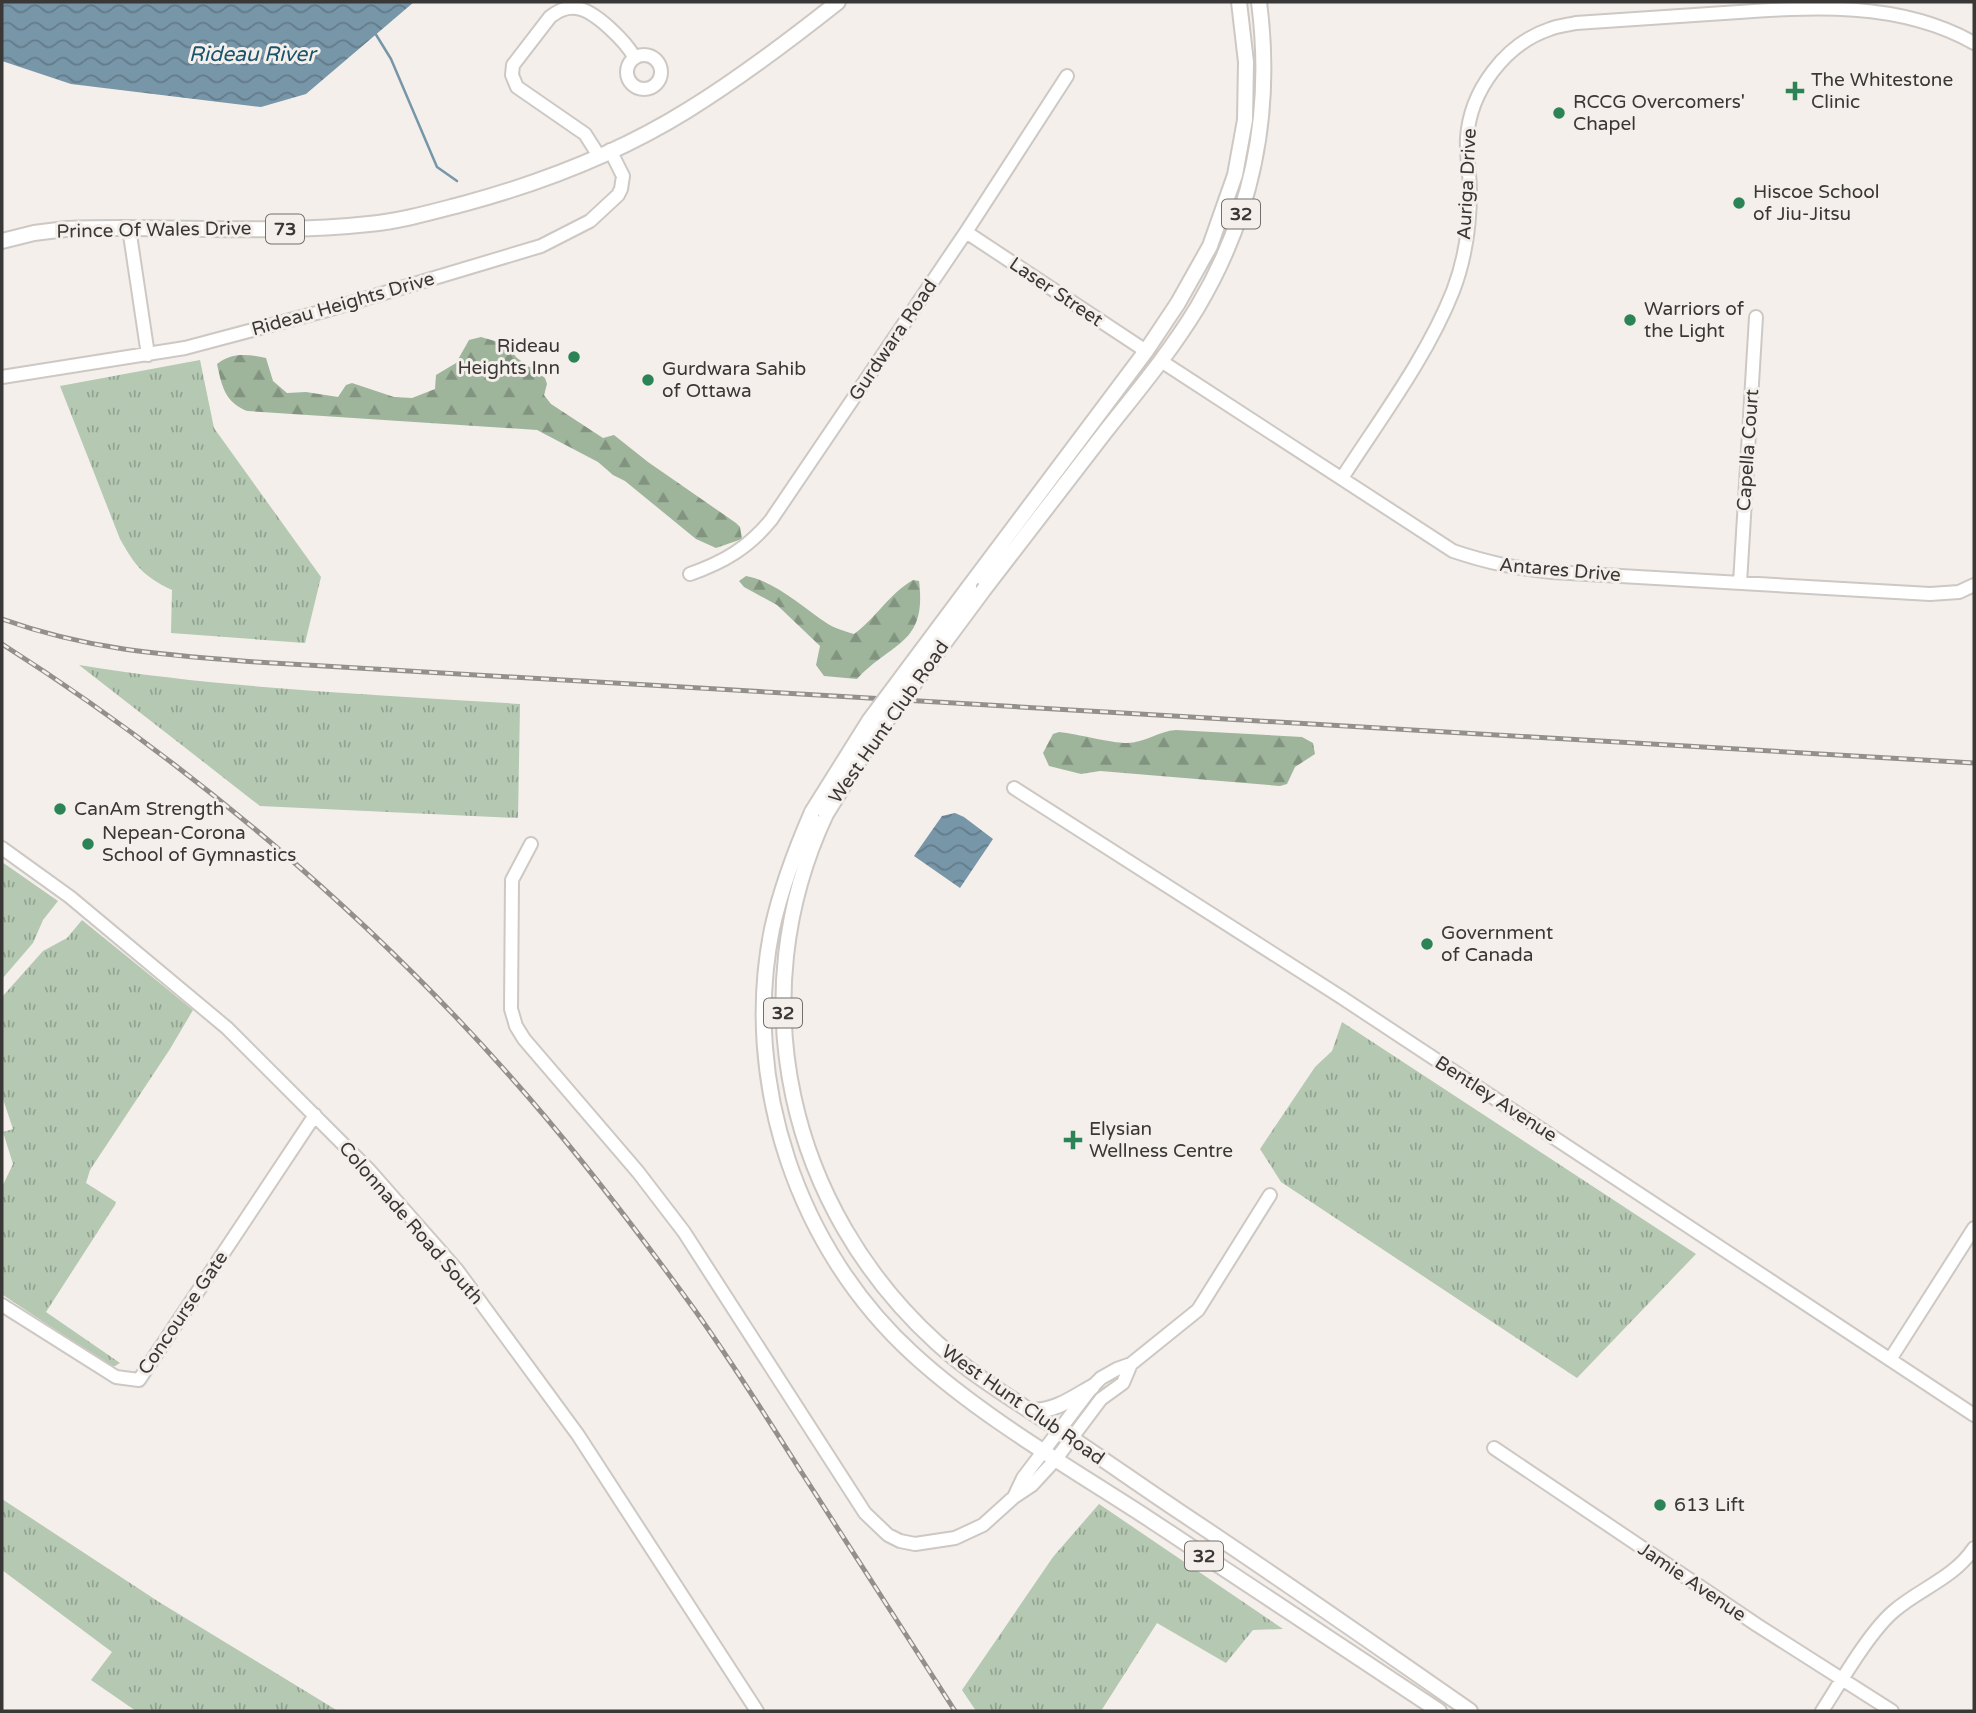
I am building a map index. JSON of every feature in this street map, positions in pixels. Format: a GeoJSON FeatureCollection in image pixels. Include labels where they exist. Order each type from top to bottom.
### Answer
{"type":"FeatureCollection","features":[{"type":"Feature","properties":{"kind":"main road","name":"Prince Of Wales Drive"},"geometry":{"type":"LineString","coordinates":[[2,241],[66,229],[304,229],[371,224],[481,199],[545,180],[605,153],[686,111],[737,78],[838,2]]}},
{"type":"Feature","properties":{"kind":"main road","name":"West Hunt Club Road"},"geometry":{"type":"LineString","coordinates":[[1239,2],[1245,37],[1247,88],[1243,129],[1235,174],[1210,246],[1178,303],[1146,351],[839,764],[819,813],[798,886],[788,936],[783,1030],[789,1082],[811,1160],[840,1223],[864,1261],[897,1302],[954,1358],[1341,1620],[1470,1711]]}},
{"type":"Feature","properties":{"kind":"main road","name":"West Hunt Club Road"},"geometry":{"type":"LineString","coordinates":[[1259,2],[1264,49],[1264,91],[1255,163],[1236,228],[1217,271],[1161,361],[985,588],[819,813],[794,855],[778,906],[768,954],[765,1047],[771,1095],[783,1146],[796,1182],[834,1259],[859,1295],[896,1338],[948,1383],[1056,1459],[1439,1711]]}},
{"type":"Feature","properties":{"kind":"main road"},"geometry":{"type":"LineString","coordinates":[[1146,351],[1161,361]]}},
{"type":"Feature","properties":{"kind":"main road"},"geometry":{"type":"LineString","coordinates":[[1030,1411],[1055,1408],[1092,1387]]}},
{"type":"Feature","properties":{"kind":"street","name":"Auriga Drive"},"geometry":{"type":"LineString","coordinates":[[1342,478],[1430,339],[1454,289],[1467,238],[1470,193],[1467,137],[1471,115],[1490,75],[1523,42],[1544,32],[1576,23],[1765,6],[1882,12],[1937,27],[1974,43]]}},
{"type":"Feature","properties":{"kind":"street","name":"Rideau Heights Drive"},"geometry":{"type":"LineString","coordinates":[[2,377],[185,348],[324,312],[541,246],[590,221],[618,195],[623,176],[585,134],[517,88],[512,75],[513,65],[550,17],[557,11],[569,8],[579,8],[597,20],[625,42],[635,58]]}},
{"type":"Feature","properties":{"kind":"street","name":"Gurdwara Road"},"geometry":{"type":"LineString","coordinates":[[690,574],[738,552],[754,540],[771,520],[966,232],[1067,76]]}},
{"type":"Feature","properties":{"kind":"street"},"geometry":{"type":"LineString","coordinates":[[129,228],[148,355]]}},
{"type":"Feature","properties":{"kind":"street","name":"Laser Street"},"geometry":{"type":"LineString","coordinates":[[966,232],[1146,351]]}},
{"type":"Feature","properties":{"kind":"street","name":"Capella Court"},"geometry":{"type":"LineString","coordinates":[[1740,583],[1756,317]]}},
{"type":"Feature","properties":{"kind":"street","name":"Antares Drive"},"geometry":{"type":"LineString","coordinates":[[1161,361],[1453,551],[1489,563],[1552,572],[1930,594],[1959,592],[1974,585]]}},
{"type":"Feature","properties":{"kind":"street","name":"Bentley Avenue"},"geometry":{"type":"LineString","coordinates":[[1014,788],[1330,990],[1974,1415]]}},
{"type":"Feature","properties":{"kind":"street","name":"West Hunt Club Road"},"geometry":{"type":"LineString","coordinates":[[531,844],[512,880],[511,1009],[516,1026],[524,1040],[638,1172],[684,1232],[865,1513],[888,1535],[900,1541],[915,1544],[943,1541],[968,1533],[995,1516],[1014,1497],[1032,1485],[1056,1459]]}},
{"type":"Feature","properties":{"kind":"street","name":"Colonnade Road South"},"geometry":{"type":"LineString","coordinates":[[2,848],[78,903],[227,1028],[369,1170],[457,1270],[578,1435],[757,1711]]}},
{"type":"Feature","properties":{"kind":"street","name":"Concourse Gate"},"geometry":{"type":"LineString","coordinates":[[2,1305],[116,1377],[139,1380],[316,1115]]}},
{"type":"Feature","properties":{"kind":"street"},"geometry":{"type":"LineString","coordinates":[[1043,1450],[1092,1387],[1116,1369],[1131,1364],[1198,1310],[1270,1195]]}},
{"type":"Feature","properties":{"kind":"street"},"geometry":{"type":"LineString","coordinates":[[1891,1358],[1974,1228]]}},
{"type":"Feature","properties":{"kind":"street"},"geometry":{"type":"LineString","coordinates":[[1056,1459],[1101,1399],[1123,1383],[1131,1364]]}},
{"type":"Feature","properties":{"kind":"street","name":"Jamie Avenue"},"geometry":{"type":"LineString","coordinates":[[1494,1448],[1757,1625],[1892,1711]]}},
{"type":"Feature","properties":{"kind":"street","name":"West Hunt Club Road"},"geometry":{"type":"LineString","coordinates":[[1014,1497],[1023,1478],[1043,1450]]}},
{"type":"Feature","properties":{"kind":"street"},"geometry":{"type":"LineString","coordinates":[[1822,1711],[1878,1629],[1894,1611],[1952,1574],[1974,1548]]}},
{"type":"Feature","properties":{"kind":"green space"},"geometry":{"type":"Polygon","coordinates":[[[481,337],[505,344],[517,358],[545,378],[547,384],[544,395],[551,404],[603,438],[614,435],[736,523],[740,527],[742,539],[716,548],[696,539],[598,462],[537,430],[247,411],[229,398],[217,364],[228,357],[240,355],[266,358],[273,381],[287,393],[306,392],[338,397],[346,385],[352,383],[394,397],[412,398],[435,389],[436,375],[456,363],[469,340],[481,337]]]}},
{"type":"Feature","properties":{"kind":"green space"},"geometry":{"type":"Polygon","coordinates":[[[200,360],[214,428],[321,577],[305,643],[171,633],[172,590],[141,570],[120,539],[60,386],[200,360]]]}},
{"type":"Feature","properties":{"kind":"green space"},"geometry":{"type":"Polygon","coordinates":[[[746,576],[768,583],[828,624],[854,634],[904,586],[913,580],[919,581],[918,618],[904,640],[857,679],[824,676],[816,665],[820,646],[777,605],[744,587],[739,581],[746,576]]]}},
{"type":"Feature","properties":{"kind":"green space"},"geometry":{"type":"Polygon","coordinates":[[[79,665],[244,685],[520,704],[518,818],[260,806],[79,665]]]}},
{"type":"Feature","properties":{"kind":"green space"},"geometry":{"type":"Polygon","coordinates":[[[1176,730],[1302,737],[1313,743],[1315,754],[1295,767],[1287,784],[1280,786],[1100,771],[1081,774],[1049,766],[1043,753],[1053,734],[1059,732],[1127,743],[1176,730]]]}},
{"type":"Feature","properties":{"kind":"green space"},"geometry":{"type":"Polygon","coordinates":[[[2,862],[58,901],[43,920],[33,943],[2,979],[2,862]]]}},
{"type":"Feature","properties":{"kind":"green space"},"geometry":{"type":"Polygon","coordinates":[[[82,920],[193,1010],[90,1170],[86,1183],[116,1202],[46,1312],[120,1363],[115,1366],[110,1366],[3,1295],[2,1290],[2,1187],[13,1164],[3,1132],[13,1129],[2,1096],[2,997],[43,951],[67,938],[82,920]]]}},
{"type":"Feature","properties":{"kind":"green space"},"geometry":{"type":"Polygon","coordinates":[[[1342,1022],[1696,1254],[1577,1378],[1281,1182],[1260,1149],[1315,1067],[1332,1051],[1342,1022]]]}},
{"type":"Feature","properties":{"kind":"green space"},"geometry":{"type":"Polygon","coordinates":[[[2,1499],[159,1602],[338,1711],[136,1711],[91,1680],[112,1652],[2,1570],[2,1499]]]}},
{"type":"Feature","properties":{"kind":"green space"},"geometry":{"type":"Polygon","coordinates":[[[1099,1504],[1283,1629],[1253,1630],[1226,1663],[1157,1623],[1101,1711],[976,1711],[962,1690],[1053,1557],[1099,1504]]]}},
{"type":"Feature","properties":{"kind":"water","name":"Rideau River"},"geometry":{"type":"Polygon","coordinates":[[[2,2],[414,2],[306,94],[261,107],[71,84],[2,61],[2,2]]]}},
{"type":"Feature","properties":{"kind":"water"},"geometry":{"type":"Polygon","coordinates":[[[955,813],[993,839],[960,888],[914,856],[942,816],[955,813]]]}},
{"type":"Feature","properties":{"kind":"waterway"},"geometry":{"type":"LineString","coordinates":[[375,33],[391,59],[437,167],[457,181]]}},
{"type":"Feature","properties":{"kind":"railway"},"geometry":{"type":"LineString","coordinates":[[2,619],[65,638],[127,650],[256,662],[1974,763]]}},
{"type":"Feature","properties":{"kind":"railway"},"geometry":{"type":"LineString","coordinates":[[2,644],[139,738],[270,842],[395,955],[509,1075],[604,1190],[708,1329],[955,1711]]}},
{"type":"Feature","properties":{"kind":"place","name":"The Whitestone Clinic"},"geometry":{"type":"Point","coordinates":[1795,91]}},
{"type":"Feature","properties":{"kind":"place","name":"RCCG Overcomers' Chapel"},"geometry":{"type":"Point","coordinates":[1559,113]}},
{"type":"Feature","properties":{"kind":"place","name":"Hiscoe School of Jiu-Jitsu"},"geometry":{"type":"Point","coordinates":[1739,203]}},
{"type":"Feature","properties":{"kind":"place","name":"Warriors of the Light"},"geometry":{"type":"Point","coordinates":[1630,320]}},
{"type":"Feature","properties":{"kind":"place","name":"Rideau Heights Inn"},"geometry":{"type":"Point","coordinates":[574,357]}},
{"type":"Feature","properties":{"kind":"place","name":"Gurdwara Sahib of Ottawa"},"geometry":{"type":"Point","coordinates":[648,380]}},
{"type":"Feature","properties":{"kind":"place","name":"CanAm Strength"},"geometry":{"type":"Point","coordinates":[60,809]}},
{"type":"Feature","properties":{"kind":"place","name":"Nepean-Corona School of Gymnastics"},"geometry":{"type":"Point","coordinates":[88,844]}},
{"type":"Feature","properties":{"kind":"place","name":"Government of Canada"},"geometry":{"type":"Point","coordinates":[1427,944]}},
{"type":"Feature","properties":{"kind":"place","name":"Elysian Wellness Centre"},"geometry":{"type":"Point","coordinates":[1073,1140]}},
{"type":"Feature","properties":{"kind":"place","name":"613 Lift"},"geometry":{"type":"Point","coordinates":[1660,1505]}}]}
